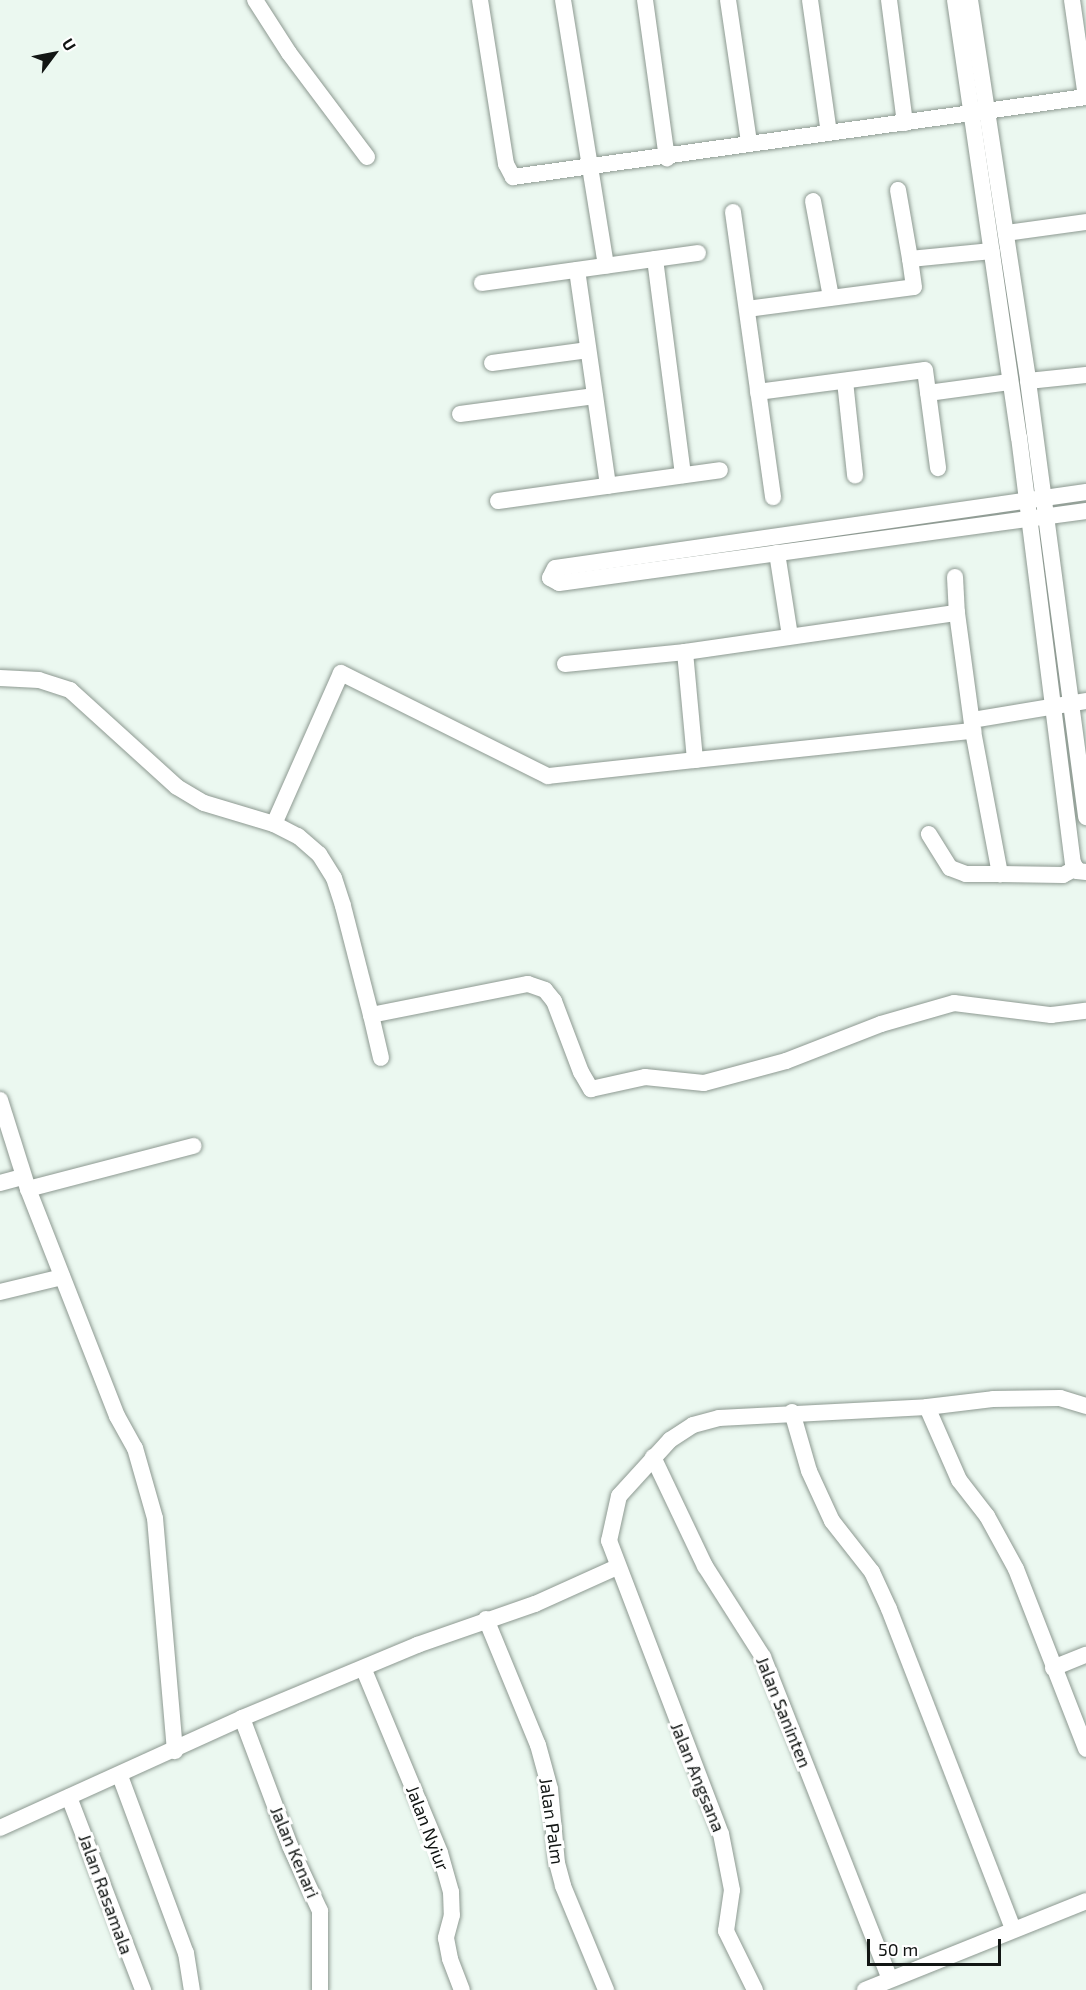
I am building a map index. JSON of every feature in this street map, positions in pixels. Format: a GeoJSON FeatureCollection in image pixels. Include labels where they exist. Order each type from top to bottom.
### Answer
{"type":"FeatureCollection","features":[{"type":"Feature","properties":{"kind":"street"},"geometry":{"type":"LineString","coordinates":[[255,0],[289,53],[367,158]]}},
{"type":"Feature","properties":{"kind":"street"},"geometry":{"type":"LineString","coordinates":[[480,0],[509,173],[526,177],[1086,97],[1072,0]]}},
{"type":"Feature","properties":{"kind":"street"},"geometry":{"type":"LineString","coordinates":[[563,0],[606,266]]}},
{"type":"Feature","properties":{"kind":"street"},"geometry":{"type":"LineString","coordinates":[[645,0],[667,158]]}},
{"type":"Feature","properties":{"kind":"street"},"geometry":{"type":"LineString","coordinates":[[728,0],[749,144]]}},
{"type":"Feature","properties":{"kind":"street"},"geometry":{"type":"LineString","coordinates":[[810,0],[829,133]]}},
{"type":"Feature","properties":{"kind":"street"},"geometry":{"type":"LineString","coordinates":[[889,0],[906,123]]}},
{"type":"Feature","properties":{"kind":"street"},"geometry":{"type":"LineString","coordinates":[[955,0],[1005,233],[1028,381],[1035,518],[1070,703],[1086,817]]}},
{"type":"Feature","properties":{"kind":"street"},"geometry":{"type":"LineString","coordinates":[[970,0],[992,251],[1009,382],[1033,498]]}},
{"type":"Feature","properties":{"kind":"street"},"geometry":{"type":"LineString","coordinates":[[747,309],[914,287],[898,190]]}},
{"type":"Feature","properties":{"kind":"street"},"geometry":{"type":"LineString","coordinates":[[813,201],[831,297]]}},
{"type":"Feature","properties":{"kind":"street"},"geometry":{"type":"LineString","coordinates":[[733,212],[773,497]]}},
{"type":"Feature","properties":{"kind":"street"},"geometry":{"type":"LineString","coordinates":[[1005,233],[1086,222]]}},
{"type":"Feature","properties":{"kind":"street"},"geometry":{"type":"LineString","coordinates":[[910,259],[992,251]]}},
{"type":"Feature","properties":{"kind":"street"},"geometry":{"type":"LineString","coordinates":[[482,284],[698,253]]}},
{"type":"Feature","properties":{"kind":"street"},"geometry":{"type":"LineString","coordinates":[[655,259],[683,475]]}},
{"type":"Feature","properties":{"kind":"street"},"geometry":{"type":"LineString","coordinates":[[577,270],[608,486]]}},
{"type":"Feature","properties":{"kind":"street"},"geometry":{"type":"LineString","coordinates":[[492,363],[588,350]]}},
{"type":"Feature","properties":{"kind":"street"},"geometry":{"type":"LineString","coordinates":[[758,392],[925,370],[938,468]]}},
{"type":"Feature","properties":{"kind":"street"},"geometry":{"type":"LineString","coordinates":[[1028,381],[1086,375]]}},
{"type":"Feature","properties":{"kind":"street"},"geometry":{"type":"LineString","coordinates":[[845,381],[855,475]]}},
{"type":"Feature","properties":{"kind":"street"},"geometry":{"type":"LineString","coordinates":[[928,393],[1009,382]]}},
{"type":"Feature","properties":{"kind":"street"},"geometry":{"type":"LineString","coordinates":[[460,414],[595,396]]}},
{"type":"Feature","properties":{"kind":"street"},"geometry":{"type":"LineString","coordinates":[[498,501],[720,470]]}},
{"type":"Feature","properties":{"kind":"street"},"geometry":{"type":"LineString","coordinates":[[1086,492],[1033,498],[991,516],[894,539],[777,553],[657,562],[555,568],[550,578],[559,583],[657,562],[891,522],[991,516],[1035,518],[1086,511]]}},
{"type":"Feature","properties":{"kind":"street"},"geometry":{"type":"LineString","coordinates":[[891,522],[894,539]]}},
{"type":"Feature","properties":{"kind":"street"},"geometry":{"type":"LineString","coordinates":[[777,553],[790,636]]}},
{"type":"Feature","properties":{"kind":"street"},"geometry":{"type":"LineString","coordinates":[[955,577],[957,613],[972,725],[1000,874]]}},
{"type":"Feature","properties":{"kind":"street"},"geometry":{"type":"LineString","coordinates":[[565,664],[685,652],[957,613]]}},
{"type":"Feature","properties":{"kind":"street"},"geometry":{"type":"LineString","coordinates":[[685,652],[696,760]]}},
{"type":"Feature","properties":{"kind":"street"},"geometry":{"type":"LineString","coordinates":[[274,824],[340,673],[548,776],[972,725],[1070,703]]}},
{"type":"Feature","properties":{"kind":"street"},"geometry":{"type":"LineString","coordinates":[[0,678],[39,681],[70,690],[177,787],[204,803],[274,824],[298,836],[319,854],[334,878],[381,1058]]}},
{"type":"Feature","properties":{"kind":"street"},"geometry":{"type":"LineString","coordinates":[[929,834],[950,868],[966,874],[1051,876],[1081,870],[1070,703]]}},
{"type":"Feature","properties":{"kind":"street"},"geometry":{"type":"LineString","coordinates":[[371,1015],[528,984],[545,990],[554,1000],[587,1085],[597,1090],[645,1077],[704,1083],[786,1061],[881,1024],[954,1003],[1051,1015],[1086,1011]]}},
{"type":"Feature","properties":{"kind":"street"},"geometry":{"type":"LineString","coordinates":[[0,1100],[25,1183],[117,1416],[135,1448],[155,1518],[175,1750]]}},
{"type":"Feature","properties":{"kind":"street"},"geometry":{"type":"LineString","coordinates":[[0,1183],[25,1183],[193,1146]]}},
{"type":"Feature","properties":{"kind":"street"},"geometry":{"type":"LineString","coordinates":[[0,1292],[62,1277]]}},
{"type":"Feature","properties":{"kind":"street","name":"Jalan Angsana"},"geometry":{"type":"LineString","coordinates":[[754,1990],[726,1931],[732,1890],[721,1834],[617,1567],[609,1540],[620,1496],[653,1457],[693,1425],[743,1414],[927,1407],[993,1399],[1060,1398],[1086,1406]]}},
{"type":"Feature","properties":{"kind":"street"},"geometry":{"type":"LineString","coordinates":[[927,1407],[959,1480],[1001,1538],[1086,1749]]}},
{"type":"Feature","properties":{"kind":"street"},"geometry":{"type":"LineString","coordinates":[[792,1412],[809,1471],[832,1521],[872,1572],[890,1609],[1014,1928]]}},
{"type":"Feature","properties":{"kind":"street","name":"Jalan Saninten"},"geometry":{"type":"LineString","coordinates":[[653,1457],[705,1566],[763,1657],[890,1979]]}},
{"type":"Feature","properties":{"kind":"street"},"geometry":{"type":"LineString","coordinates":[[0,1828],[120,1776],[242,1718],[486,1619],[535,1604],[617,1567]]}},
{"type":"Feature","properties":{"kind":"street","name":"Jalan Palm"},"geometry":{"type":"LineString","coordinates":[[486,1619],[538,1745],[550,1789],[557,1863],[563,1886],[606,1990]]}},
{"type":"Feature","properties":{"kind":"street"},"geometry":{"type":"LineString","coordinates":[[1053,1668],[1086,1654]]}},
{"type":"Feature","properties":{"kind":"street","name":"Jalan Nyiur"},"geometry":{"type":"LineString","coordinates":[[364,1670],[440,1853],[451,1892],[452,1915],[446,1938],[450,1959],[462,1990]]}},
{"type":"Feature","properties":{"kind":"street","name":"Jalan Kenari"},"geometry":{"type":"LineString","coordinates":[[242,1718],[290,1846],[320,1911],[320,1990]]}},
{"type":"Feature","properties":{"kind":"street"},"geometry":{"type":"LineString","coordinates":[[120,1776],[186,1953],[192,1990]]}},
{"type":"Feature","properties":{"kind":"street","name":"Jalan Rasamala"},"geometry":{"type":"LineString","coordinates":[[69,1797],[142,1990]]}},
{"type":"Feature","properties":{"kind":"street"},"geometry":{"type":"LineString","coordinates":[[865,1990],[1014,1928],[1086,1901]]}}]}
